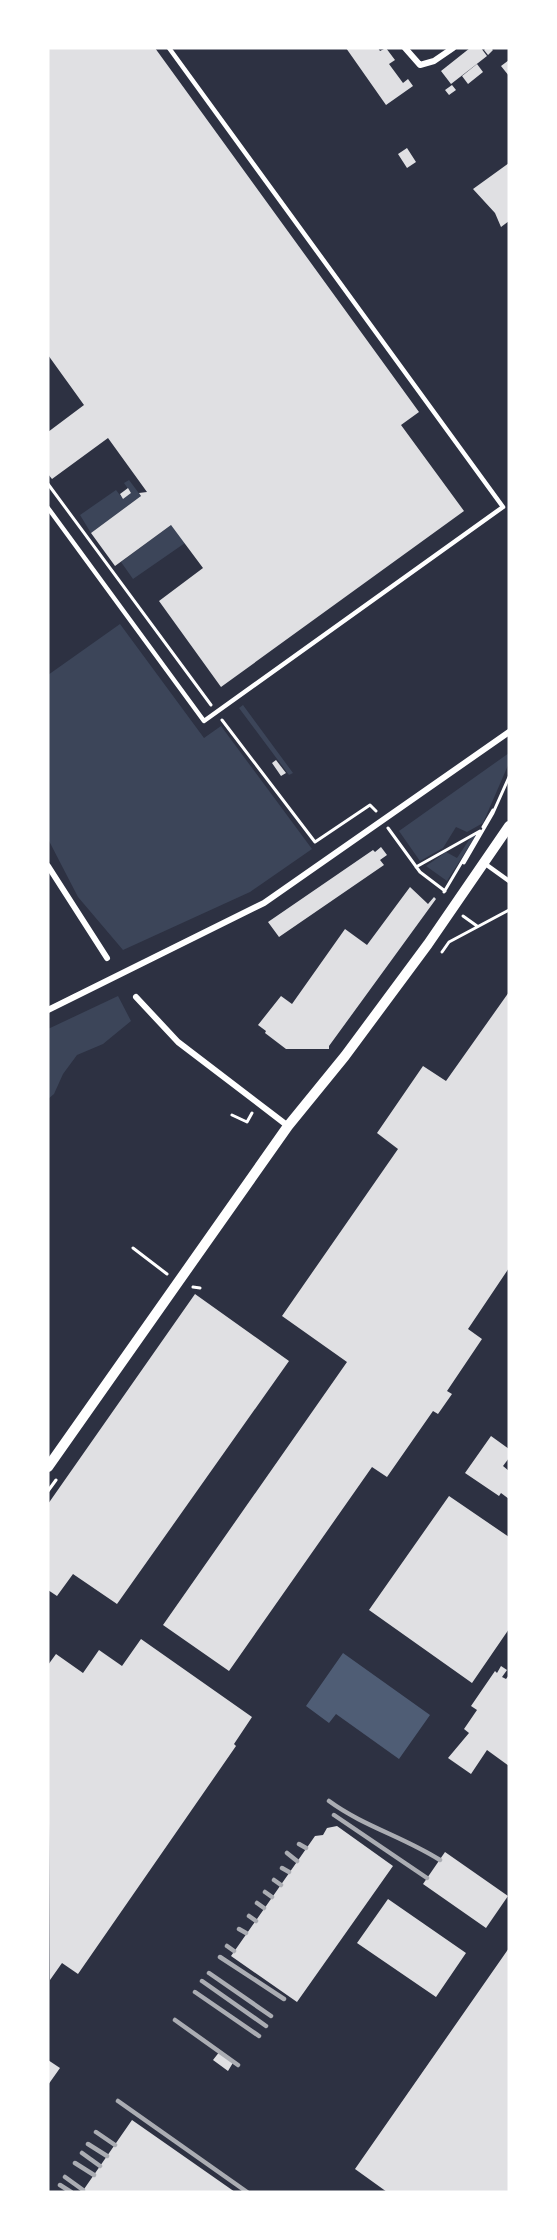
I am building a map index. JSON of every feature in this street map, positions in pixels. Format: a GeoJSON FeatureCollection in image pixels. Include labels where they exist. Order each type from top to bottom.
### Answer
{"type":"FeatureCollection","features":[{"type":"Feature","properties":{"kind":"street"},"geometry":{"type":"LineString","coordinates":[[405,48],[420,64],[434,61],[453,48]]}},
{"type":"Feature","properties":{"kind":"street"},"geometry":{"type":"LineString","coordinates":[[48,1010],[264,903],[509,732]]}},
{"type":"Feature","properties":{"kind":"street"},"geometry":{"type":"LineString","coordinates":[[48,1467],[288,1126],[345,1056],[509,826]]}},
{"type":"Feature","properties":{"kind":"street"},"geometry":{"type":"LineString","coordinates":[[48,866],[107,958]]}},
{"type":"Feature","properties":{"kind":"street"},"geometry":{"type":"LineString","coordinates":[[135,997],[178,1042],[288,1126]]}},
{"type":"Feature","properties":{"kind":"lane"},"geometry":{"type":"LineString","coordinates":[[48,508],[204,721],[503,507],[169,48]]}},
{"type":"Feature","properties":{"kind":"lane"},"geometry":{"type":"LineString","coordinates":[[484,863],[509,881]]}},
{"type":"Feature","properties":{"kind":"path"},"geometry":{"type":"LineString","coordinates":[[48,484],[315,842],[370,805],[416,867],[445,891]]}},
{"type":"Feature","properties":{"kind":"path"},"geometry":{"type":"LineString","coordinates":[[442,898],[493,809]]}},
{"type":"Feature","properties":{"kind":"path"},"geometry":{"type":"LineString","coordinates":[[416,867],[481,831]]}},
{"type":"Feature","properties":{"kind":"path"},"geometry":{"type":"LineString","coordinates":[[435,961],[449,942],[509,910]]}},
{"type":"Feature","properties":{"kind":"path"},"geometry":{"type":"LineString","coordinates":[[232,1115],[247,1122],[252,1113]]}},
{"type":"Feature","properties":{"kind":"path"},"geometry":{"type":"LineString","coordinates":[[133,1248],[169,1275]]}},
{"type":"Feature","properties":{"kind":"path"},"geometry":{"type":"LineString","coordinates":[[200,1278],[193,1287],[200,1288]]}},
{"type":"Feature","properties":{"kind":"shaded area"},"geometry":{"type":"Polygon","coordinates":[[[129,480],[141,496],[91,533],[80,515],[116,490],[123,499],[131,493],[124,483],[129,480]]]}},
{"type":"Feature","properties":{"kind":"shaded area"},"geometry":{"type":"Polygon","coordinates":[[[171,525],[185,543],[133,579],[121,562],[171,525]]]}},
{"type":"Feature","properties":{"kind":"shaded area"},"geometry":{"type":"Polygon","coordinates":[[[120,624],[204,738],[221,726],[312,849],[250,892],[123,950],[78,897],[48,839],[48,675],[120,624]]]}},
{"type":"Feature","properties":{"kind":"shaded area"},"geometry":{"type":"Polygon","coordinates":[[[243,705],[293,773],[289,775],[239,708],[243,705]]]}},
{"type":"Feature","properties":{"kind":"shaded area"},"geometry":{"type":"Polygon","coordinates":[[[509,753],[509,763],[483,823],[467,832],[456,827],[443,848],[420,861],[399,831],[509,753]]]}},
{"type":"Feature","properties":{"kind":"shaded area"},"geometry":{"type":"Polygon","coordinates":[[[478,832],[447,881],[426,866],[446,852],[457,858],[471,837],[478,832]]]}},
{"type":"Feature","properties":{"kind":"shaded area"},"geometry":{"type":"Polygon","coordinates":[[[118,996],[131,1021],[103,1044],[77,1055],[63,1074],[54,1094],[48,1099],[48,1029],[118,996]]]}},
{"type":"Feature","properties":{"kind":"shaded area"},"geometry":{"type":"Polygon","coordinates":[[[343,1653],[430,1715],[399,1759],[336,1714],[329,1723],[306,1706],[343,1653]]]}},
{"type":"Feature","properties":{"kind":"building"},"geometry":{"type":"Polygon","coordinates":[[[48,48],[155,48],[419,412],[401,425],[464,511],[221,687],[159,601],[203,568],[171,525],[115,566],[91,533],[141,496],[139,493],[147,492],[108,438],[52,479],[48,474],[48,432],[84,405],[48,355],[48,48]]]}},
{"type":"Feature","properties":{"kind":"building"},"geometry":{"type":"Polygon","coordinates":[[[346,48],[378,48],[380,51],[386,48],[395,60],[389,64],[403,83],[408,79],[413,86],[386,105],[346,48]]]}},
{"type":"Feature","properties":{"kind":"building"},"geometry":{"type":"Polygon","coordinates":[[[470,48],[481,48],[487,56],[451,84],[441,71],[470,48]]]}},
{"type":"Feature","properties":{"kind":"building"},"geometry":{"type":"Polygon","coordinates":[[[486,48],[493,50],[488,55],[484,50],[486,48]]]}},
{"type":"Feature","properties":{"kind":"building"},"geometry":{"type":"Polygon","coordinates":[[[509,60],[509,76],[501,66],[509,60]]]}},
{"type":"Feature","properties":{"kind":"building"},"geometry":{"type":"Polygon","coordinates":[[[477,64],[483,72],[468,84],[462,76],[477,64]]]}},
{"type":"Feature","properties":{"kind":"building"},"geometry":{"type":"Polygon","coordinates":[[[452,85],[456,90],[449,95],[445,90],[452,85]]]}},
{"type":"Feature","properties":{"kind":"building"},"geometry":{"type":"Polygon","coordinates":[[[407,148],[416,162],[407,168],[398,154],[407,148]]]}},
{"type":"Feature","properties":{"kind":"building"},"geometry":{"type":"Polygon","coordinates":[[[509,163],[509,221],[501,227],[495,213],[473,189],[509,163]]]}},
{"type":"Feature","properties":{"kind":"building"},"geometry":{"type":"Polygon","coordinates":[[[128,488],[131,493],[123,499],[120,494],[128,488]]]}},
{"type":"Feature","properties":{"kind":"building"},"geometry":{"type":"Polygon","coordinates":[[[276,760],[286,773],[281,776],[272,763],[276,760]]]}},
{"type":"Feature","properties":{"kind":"building"},"geometry":{"type":"Polygon","coordinates":[[[381,847],[387,855],[380,860],[384,865],[279,937],[268,922],[373,850],[375,852],[381,847]]]}},
{"type":"Feature","properties":{"kind":"building"},"geometry":{"type":"Polygon","coordinates":[[[410,887],[428,904],[434,897],[436,899],[329,1049],[286,1049],[265,1033],[266,1031],[258,1025],[281,996],[292,1004],[345,929],[367,945],[410,887]]]}},
{"type":"Feature","properties":{"kind":"building"},"geometry":{"type":"Polygon","coordinates":[[[509,992],[509,1268],[468,1329],[482,1339],[447,1391],[452,1394],[438,1414],[433,1411],[387,1477],[372,1467],[229,1671],[163,1625],[347,1362],[282,1316],[398,1149],[377,1133],[423,1066],[446,1081],[509,992]]]}},
{"type":"Feature","properties":{"kind":"building"},"geometry":{"type":"Polygon","coordinates":[[[195,1294],[289,1361],[117,1604],[73,1574],[57,1596],[48,1590],[48,1504],[195,1294]]]}},
{"type":"Feature","properties":{"kind":"building"},"geometry":{"type":"Polygon","coordinates":[[[491,1436],[509,1449],[509,1458],[503,1466],[509,1471],[509,1499],[501,1493],[499,1496],[465,1473],[491,1436]]]}},
{"type":"Feature","properties":{"kind":"building"},"geometry":{"type":"Polygon","coordinates":[[[449,1496],[509,1537],[509,1629],[472,1683],[369,1610],[449,1496]]]}},
{"type":"Feature","properties":{"kind":"building"},"geometry":{"type":"Polygon","coordinates":[[[141,1639],[252,1717],[234,1744],[236,1746],[78,1974],[62,1963],[50,1980],[48,1665],[56,1654],[83,1673],[99,1650],[122,1666],[141,1639]]]}},
{"type":"Feature","properties":{"kind":"building"},"geometry":{"type":"Polygon","coordinates":[[[501,1666],[507,1670],[502,1677],[506,1679],[509,1675],[509,1766],[487,1750],[471,1774],[448,1758],[469,1733],[464,1729],[477,1710],[471,1706],[501,1666]]]}},
{"type":"Feature","properties":{"kind":"building"},"geometry":{"type":"Polygon","coordinates":[[[337,1826],[393,1866],[297,2002],[231,1956],[315,1836],[323,1835],[327,1828],[337,1826]]]}},
{"type":"Feature","properties":{"kind":"building"},"geometry":{"type":"Polygon","coordinates":[[[445,1852],[508,1896],[486,1928],[423,1884],[445,1852]]]}},
{"type":"Feature","properties":{"kind":"building"},"geometry":{"type":"Polygon","coordinates":[[[388,1899],[466,1953],[436,1997],[357,1943],[388,1899]]]}},
{"type":"Feature","properties":{"kind":"building"},"geometry":{"type":"Polygon","coordinates":[[[509,1948],[509,2192],[387,2192],[355,2169],[509,1948]]]}},
{"type":"Feature","properties":{"kind":"building"},"geometry":{"type":"Polygon","coordinates":[[[220,2051],[234,2061],[228,2071],[213,2060],[220,2051]]]}},
{"type":"Feature","properties":{"kind":"building"},"geometry":{"type":"Polygon","coordinates":[[[48,2060],[60,2068],[48,2085],[48,2060]]]}},
{"type":"Feature","properties":{"kind":"building"},"geometry":{"type":"Polygon","coordinates":[[[132,2120],[235,2192],[82,2192],[132,2120]]]}},
{"type":"Feature","properties":{"kind":"railway"},"geometry":{"type":"LineString","coordinates":[[329,1801],[356,1818],[440,1860]]}},
{"type":"Feature","properties":{"kind":"railway"},"geometry":{"type":"LineString","coordinates":[[334,1815],[427,1878]]}},
{"type":"Feature","properties":{"kind":"railway"},"geometry":{"type":"LineString","coordinates":[[299,1844],[306,1848]]}},
{"type":"Feature","properties":{"kind":"railway"},"geometry":{"type":"LineString","coordinates":[[287,1853],[297,1861]]}},
{"type":"Feature","properties":{"kind":"railway"},"geometry":{"type":"LineString","coordinates":[[282,1868],[289,1872]]}},
{"type":"Feature","properties":{"kind":"railway"},"geometry":{"type":"LineString","coordinates":[[274,1880],[281,1885]]}},
{"type":"Feature","properties":{"kind":"railway"},"geometry":{"type":"LineString","coordinates":[[265,1892],[272,1897]]}},
{"type":"Feature","properties":{"kind":"railway"},"geometry":{"type":"LineString","coordinates":[[257,1903],[264,1908]]}},
{"type":"Feature","properties":{"kind":"railway"},"geometry":{"type":"LineString","coordinates":[[249,1916],[256,1921]]}},
{"type":"Feature","properties":{"kind":"railway"},"geometry":{"type":"LineString","coordinates":[[239,1929],[246,1933]]}},
{"type":"Feature","properties":{"kind":"railway"},"geometry":{"type":"LineString","coordinates":[[227,1946],[234,1951]]}},
{"type":"Feature","properties":{"kind":"railway"},"geometry":{"type":"LineString","coordinates":[[220,1957],[284,1999]]}},
{"type":"Feature","properties":{"kind":"railway"},"geometry":{"type":"LineString","coordinates":[[209,1973],[271,2016]]}},
{"type":"Feature","properties":{"kind":"railway"},"geometry":{"type":"LineString","coordinates":[[202,1981],[266,2026]]}},
{"type":"Feature","properties":{"kind":"railway"},"geometry":{"type":"LineString","coordinates":[[195,1992],[259,2036]]}},
{"type":"Feature","properties":{"kind":"railway"},"geometry":{"type":"LineString","coordinates":[[175,2020],[238,2065]]}},
{"type":"Feature","properties":{"kind":"railway"},"geometry":{"type":"LineString","coordinates":[[118,2101],[247,2192]]}},
{"type":"Feature","properties":{"kind":"railway"},"geometry":{"type":"LineString","coordinates":[[96,2132],[115,2145]]}},
{"type":"Feature","properties":{"kind":"railway"},"geometry":{"type":"LineString","coordinates":[[88,2144],[107,2156]]}},
{"type":"Feature","properties":{"kind":"railway"},"geometry":{"type":"LineString","coordinates":[[82,2153],[100,2166]]}},
{"type":"Feature","properties":{"kind":"railway"},"geometry":{"type":"LineString","coordinates":[[75,2163],[94,2175]]}},
{"type":"Feature","properties":{"kind":"railway"},"geometry":{"type":"LineString","coordinates":[[65,2177],[83,2190]]}},
{"type":"Feature","properties":{"kind":"railway"},"geometry":{"type":"LineString","coordinates":[[60,2185],[71,2192]]}}]}
